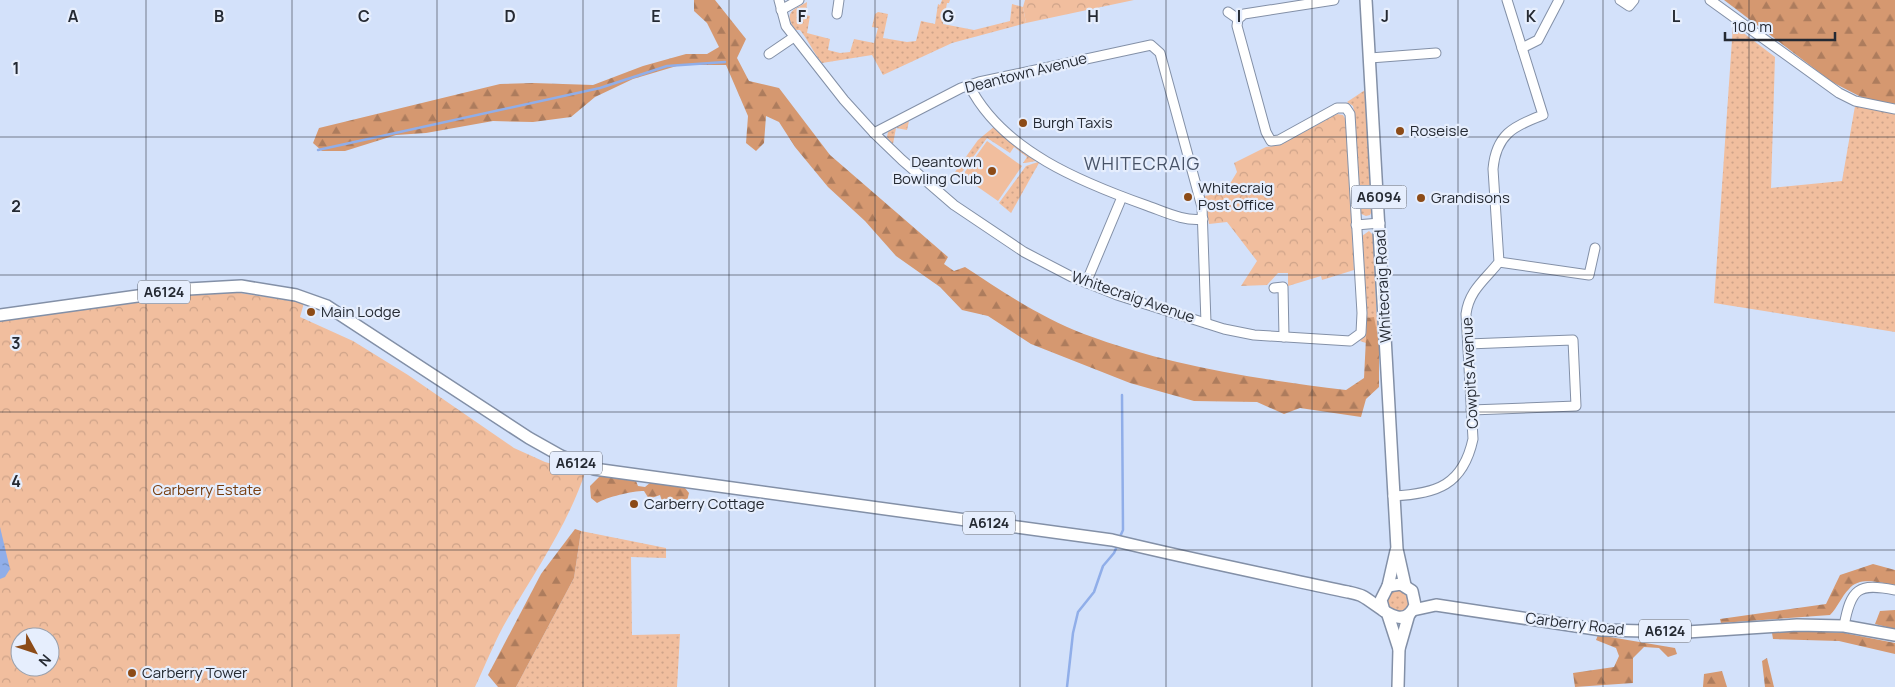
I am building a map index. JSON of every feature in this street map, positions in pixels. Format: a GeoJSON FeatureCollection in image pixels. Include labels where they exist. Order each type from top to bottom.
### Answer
{"type":"FeatureCollection","features":[{"type":"Feature","properties":{"kind":"main road","name":"Whitecraig Road"},"geometry":{"type":"LineString","coordinates":[[1366,0],[1380,223],[1393,496]]}},
{"type":"Feature","properties":{"kind":"main road","name":"A6124"},"geometry":{"type":"LineString","coordinates":[[0,315],[188,289],[241,286],[296,295],[326,306],[529,438],[562,456],[594,469],[1112,540],[1187,559],[1361,595],[1386,613]]}},
{"type":"Feature","properties":{"kind":"main road","name":"A6094"},"geometry":{"type":"LineString","coordinates":[[1393,496],[1397,549],[1409,588]]}},
{"type":"Feature","properties":{"kind":"main road","name":"A6094"},"geometry":{"type":"LineString","coordinates":[[1386,588],[1397,549]]}},
{"type":"Feature","properties":{"kind":"main road"},"geometry":{"type":"LineString","coordinates":[[1398,687],[1399,649],[1415,600],[1409,588],[1396,583],[1386,588],[1380,600],[1399,649]]}},
{"type":"Feature","properties":{"kind":"main road","name":"A6124"},"geometry":{"type":"LineString","coordinates":[[1361,595],[1386,588]]}},
{"type":"Feature","properties":{"kind":"main road","name":"Carberry Road"},"geometry":{"type":"LineString","coordinates":[[1409,588],[1436,605],[1602,630],[1687,632],[1797,624],[1844,626],[1895,635]]}},
{"type":"Feature","properties":{"kind":"main road","name":"Carberry Road"},"geometry":{"type":"LineString","coordinates":[[1411,612],[1436,605]]}},
{"type":"Feature","properties":{"kind":"main road"},"geometry":{"type":"LineString","coordinates":[[1386,613],[1399,618],[1411,612]]}},
{"type":"Feature","properties":{"kind":"street","name":"Whitecraig Avenue"},"geometry":{"type":"LineString","coordinates":[[779,0],[784,21],[794,37],[844,100],[886,145],[934,189],[973,219],[1024,252],[1086,283],[1242,333],[1350,341],[1361,333],[1362,313],[1356,225]]}},
{"type":"Feature","properties":{"kind":"street"},"geometry":{"type":"LineString","coordinates":[[781,10],[799,0]]}},
{"type":"Feature","properties":{"kind":"street"},"geometry":{"type":"LineString","coordinates":[[837,14],[839,0]]}},
{"type":"Feature","properties":{"kind":"street"},"geometry":{"type":"LineString","coordinates":[[1334,0],[1244,14],[1238,18],[1237,26],[1271,141],[1279,140],[1337,108],[1342,107],[1349,110],[1356,225],[1380,223]]}},
{"type":"Feature","properties":{"kind":"street"},"geometry":{"type":"LineString","coordinates":[[1507,0],[1543,115],[1512,128],[1504,136],[1494,155],[1493,169],[1499,262],[1589,275],[1595,248]]}},
{"type":"Feature","properties":{"kind":"street"},"geometry":{"type":"LineString","coordinates":[[1522,48],[1538,40],[1559,0]]}},
{"type":"Feature","properties":{"kind":"street"},"geometry":{"type":"LineString","coordinates":[[1620,0],[1632,3]]}},
{"type":"Feature","properties":{"kind":"street"},"geometry":{"type":"LineString","coordinates":[[1710,0],[1839,93],[1863,103],[1895,109]]}},
{"type":"Feature","properties":{"kind":"street"},"geometry":{"type":"LineString","coordinates":[[1228,12],[1238,18]]}},
{"type":"Feature","properties":{"kind":"street"},"geometry":{"type":"LineString","coordinates":[[770,54],[794,37]]}},
{"type":"Feature","properties":{"kind":"street","name":"Deantown Avenue"},"geometry":{"type":"LineString","coordinates":[[874,133],[969,85],[1146,44],[1156,48],[1160,53],[1200,198],[1203,219]]}},
{"type":"Feature","properties":{"kind":"street"},"geometry":{"type":"LineString","coordinates":[[1370,58],[1436,53]]}},
{"type":"Feature","properties":{"kind":"street"},"geometry":{"type":"LineString","coordinates":[[969,85],[990,114],[1022,145],[1060,168],[1122,197],[1185,218],[1203,219],[1206,323]]}},
{"type":"Feature","properties":{"kind":"street"},"geometry":{"type":"LineString","coordinates":[[1086,283],[1122,197]]}},
{"type":"Feature","properties":{"kind":"street","name":"Cowpits Avenue"},"geometry":{"type":"LineString","coordinates":[[1393,496],[1430,492],[1457,476],[1470,453],[1473,439],[1467,303],[1477,286],[1499,262]]}},
{"type":"Feature","properties":{"kind":"street"},"geometry":{"type":"LineString","coordinates":[[1274,288],[1283,287],[1284,337]]}},
{"type":"Feature","properties":{"kind":"street"},"geometry":{"type":"LineString","coordinates":[[1468,344],[1573,340],[1576,406],[1471,410]]}},
{"type":"Feature","properties":{"kind":"street"},"geometry":{"type":"LineString","coordinates":[[1844,626],[1850,599],[1860,589],[1868,586],[1895,590]]}},
{"type":"Feature","properties":{"kind":"green space"},"geometry":{"type":"Polygon","coordinates":[[[694,0],[715,0],[746,39],[737,58],[749,81],[779,88],[830,155],[948,257],[944,264],[954,271],[965,267],[1008,295],[1068,328],[1148,355],[1246,376],[1346,390],[1364,378],[1367,318],[1374,317],[1379,342],[1379,387],[1366,399],[1361,417],[1300,408],[1284,414],[1257,402],[1194,401],[1130,383],[1031,344],[988,316],[962,310],[940,287],[896,256],[865,221],[828,187],[795,147],[779,122],[766,116],[764,143],[756,151],[746,143],[748,116],[726,65],[680,65],[633,79],[595,97],[571,117],[533,122],[493,121],[426,133],[396,135],[345,151],[322,151],[313,143],[319,128],[500,84],[593,85],[643,66],[686,54],[707,54],[719,47],[707,23],[694,11],[694,0]]]}},
{"type":"Feature","properties":{"kind":"green space"},"geometry":{"type":"Polygon","coordinates":[[[942,0],[950,0],[947,3],[943,24],[974,30],[1010,21],[1012,4],[1023,7],[1026,23],[952,43],[883,75],[872,55],[822,63],[803,34],[800,30],[796,30],[790,20],[791,13],[797,7],[807,2],[806,15],[810,16],[807,33],[830,39],[828,50],[840,53],[850,52],[854,39],[874,43],[878,28],[872,27],[875,14],[878,12],[888,14],[883,38],[907,42],[916,41],[921,21],[935,24],[938,4],[940,5],[942,0]]]}},
{"type":"Feature","properties":{"kind":"green space"},"geometry":{"type":"Polygon","coordinates":[[[1025,0],[1134,0],[1026,23],[1023,7],[1025,0]]]}},
{"type":"Feature","properties":{"kind":"green space"},"geometry":{"type":"Polygon","coordinates":[[[1724,0],[1895,0],[1895,104],[1863,98],[1832,82],[1724,0]]]}},
{"type":"Feature","properties":{"kind":"green space"},"geometry":{"type":"Polygon","coordinates":[[[1733,25],[1775,57],[1771,188],[1842,181],[1855,106],[1895,113],[1895,332],[1714,303],[1733,25]]]}},
{"type":"Feature","properties":{"kind":"green space"},"geometry":{"type":"Polygon","coordinates":[[[1365,90],[1372,211],[1370,215],[1366,216],[1359,213],[1354,111],[1353,106],[1347,102],[1365,90]]]}},
{"type":"Feature","properties":{"kind":"green space"},"geometry":{"type":"Polygon","coordinates":[[[1337,114],[1343,115],[1346,120],[1354,270],[1322,280],[1321,276],[1288,286],[1288,273],[1278,273],[1267,285],[1241,286],[1257,261],[1227,222],[1209,224],[1204,196],[1225,192],[1237,172],[1234,163],[1266,147],[1280,145],[1337,114]]]}},
{"type":"Feature","properties":{"kind":"green space"},"geometry":{"type":"Polygon","coordinates":[[[909,121],[907,130],[896,128],[893,144],[887,137],[888,132],[909,121]]]}},
{"type":"Feature","properties":{"kind":"green space"},"geometry":{"type":"Polygon","coordinates":[[[995,126],[1036,161],[1023,163],[1027,157],[1014,147],[1010,153],[987,138],[960,175],[955,172],[978,140],[995,126]]]}},
{"type":"Feature","properties":{"kind":"green space","name":"Deantown Bowling Club"},"geometry":{"type":"Polygon","coordinates":[[[987,141],[1022,166],[998,201],[962,176],[987,141]]]}},
{"type":"Feature","properties":{"kind":"green space"},"geometry":{"type":"Polygon","coordinates":[[[1038,162],[1011,213],[999,203],[1026,166],[1038,162]]]}},
{"type":"Feature","properties":{"kind":"green space"},"geometry":{"type":"Polygon","coordinates":[[[1369,231],[1373,235],[1378,347],[1360,341],[1366,332],[1362,236],[1369,231]]]}},
{"type":"Feature","properties":{"kind":"green space","name":"Carberry Estate"},"geometry":{"type":"Polygon","coordinates":[[[228,291],[304,303],[300,317],[353,341],[408,375],[514,448],[545,462],[585,473],[560,530],[503,626],[475,687],[0,687],[0,320],[207,292],[228,291]]]}},
{"type":"Feature","properties":{"kind":"green space"},"geometry":{"type":"Polygon","coordinates":[[[601,475],[636,481],[638,486],[645,487],[651,482],[685,488],[689,493],[686,505],[664,507],[660,495],[649,499],[644,491],[620,495],[597,503],[591,498],[590,486],[601,475]]]}},
{"type":"Feature","properties":{"kind":"green space"},"geometry":{"type":"Polygon","coordinates":[[[575,529],[581,531],[574,578],[516,687],[498,687],[488,675],[541,574],[575,529]]]}},
{"type":"Feature","properties":{"kind":"green space"},"geometry":{"type":"Polygon","coordinates":[[[581,531],[666,548],[666,558],[631,557],[632,635],[680,634],[677,687],[516,687],[574,578],[581,531]]]}},
{"type":"Feature","properties":{"kind":"green space"},"geometry":{"type":"Polygon","coordinates":[[[1873,564],[1895,570],[1895,585],[1864,581],[1853,585],[1830,615],[1721,623],[1720,619],[1826,604],[1840,575],[1873,564]]]}},
{"type":"Feature","properties":{"kind":"green space"},"geometry":{"type":"Polygon","coordinates":[[[1394,590],[1402,590],[1409,597],[1409,605],[1402,612],[1394,612],[1387,605],[1387,597],[1394,590]]]}},
{"type":"Feature","properties":{"kind":"green space"},"geometry":{"type":"Polygon","coordinates":[[[1895,610],[1895,629],[1875,624],[1880,611],[1895,610]]]}},
{"type":"Feature","properties":{"kind":"green space"},"geometry":{"type":"Polygon","coordinates":[[[1790,630],[1844,633],[1895,643],[1895,654],[1839,641],[1773,639],[1772,633],[1790,630]]]}},
{"type":"Feature","properties":{"kind":"green space"},"geometry":{"type":"Polygon","coordinates":[[[1598,635],[1675,648],[1677,654],[1668,657],[1659,648],[1644,647],[1633,658],[1633,683],[1575,687],[1573,673],[1614,667],[1619,656],[1616,648],[1596,640],[1598,635]]]}},
{"type":"Feature","properties":{"kind":"green space"},"geometry":{"type":"Polygon","coordinates":[[[1767,658],[1774,687],[1765,687],[1762,661],[1767,658]]]}},
{"type":"Feature","properties":{"kind":"green space"},"geometry":{"type":"Polygon","coordinates":[[[1722,671],[1727,687],[1703,687],[1704,674],[1722,671]]]}},
{"type":"Feature","properties":{"kind":"water"},"geometry":{"type":"Polygon","coordinates":[[[0,527],[10,569],[5,577],[0,579],[0,527]]]}},
{"type":"Feature","properties":{"kind":"waterway"},"geometry":{"type":"LineString","coordinates":[[318,150],[600,88],[667,66],[725,62]]}},
{"type":"Feature","properties":{"kind":"waterway"},"geometry":{"type":"LineString","coordinates":[[1119,539],[1123,530],[1122,395]]}},
{"type":"Feature","properties":{"kind":"waterway"},"geometry":{"type":"LineString","coordinates":[[1067,687],[1073,633],[1078,612],[1094,592],[1103,566],[1114,553],[1118,544]]}},
{"type":"Feature","properties":{"kind":"place","name":"Burgh Taxis"},"geometry":{"type":"Point","coordinates":[1023,123]}},
{"type":"Feature","properties":{"kind":"place","name":"Roseisle"},"geometry":{"type":"Point","coordinates":[1400,131]}},
{"type":"Feature","properties":{"kind":"place","name":"Deantown Bowling Club"},"geometry":{"type":"Point","coordinates":[992,171]}},
{"type":"Feature","properties":{"kind":"place","name":"Whitecraig Post Office"},"geometry":{"type":"Point","coordinates":[1188,197]}},
{"type":"Feature","properties":{"kind":"place","name":"Grandisons"},"geometry":{"type":"Point","coordinates":[1421,198]}},
{"type":"Feature","properties":{"kind":"place","name":"Main Lodge"},"geometry":{"type":"Point","coordinates":[311,312]}},
{"type":"Feature","properties":{"kind":"place","name":"Carberry Cottage"},"geometry":{"type":"Point","coordinates":[634,504]}},
{"type":"Feature","properties":{"kind":"place","name":"Carberry Tower"},"geometry":{"type":"Point","coordinates":[132,673]}},
{"type":"Feature","properties":{"kind":"district","name":"WHITECRAIG"},"geometry":{"type":"Point","coordinates":[1142,164]}}]}
